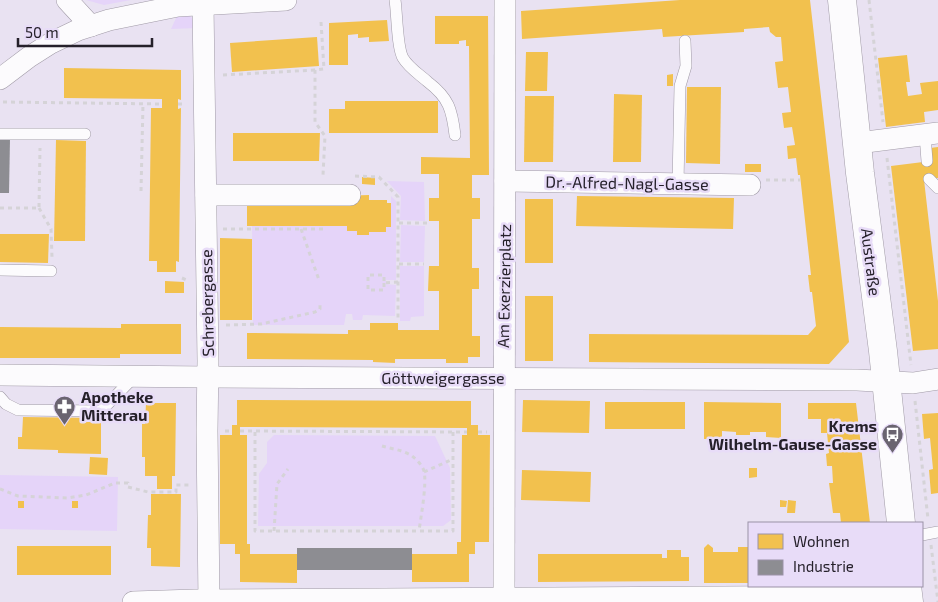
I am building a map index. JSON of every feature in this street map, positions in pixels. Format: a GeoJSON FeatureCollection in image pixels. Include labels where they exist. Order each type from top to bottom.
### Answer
{"type":"FeatureCollection","features":[{"type":"Feature","properties":{"kind":"main road","name":"Austraße"},"geometry":{"type":"LineString","coordinates":[[842,0],[901,522]]}},
{"type":"Feature","properties":{"kind":"street"},"geometry":{"type":"LineString","coordinates":[[67,0],[91,26]]}},
{"type":"Feature","properties":{"kind":"street"},"geometry":{"type":"LineString","coordinates":[[0,79],[28,57],[51,43],[78,30],[109,20],[203,4],[286,0]]}},
{"type":"Feature","properties":{"kind":"street","name":"Am Exerzierplatz"},"geometry":{"type":"LineString","coordinates":[[504,600],[505,0]]}},
{"type":"Feature","properties":{"kind":"street","name":"Schrebergasse"},"geometry":{"type":"LineString","coordinates":[[203,4],[209,601]]}},
{"type":"Feature","properties":{"kind":"street"},"geometry":{"type":"LineString","coordinates":[[858,143],[931,134]]}},
{"type":"Feature","properties":{"kind":"street","name":"Dr.-Alfred-Nagl-Gasse"},"geometry":{"type":"LineString","coordinates":[[505,181],[750,185]]}},
{"type":"Feature","properties":{"kind":"street"},"geometry":{"type":"LineString","coordinates":[[206,195],[350,186]]}},
{"type":"Feature","properties":{"kind":"street","name":"Göttweigergasse"},"geometry":{"type":"LineString","coordinates":[[0,375],[208,378],[886,381],[913,383],[938,379]]}},
{"type":"Feature","properties":{"kind":"street"},"geometry":{"type":"LineString","coordinates":[[133,602],[504,600],[908,594]]}},
{"type":"Feature","properties":{"kind":"lane"},"geometry":{"type":"LineString","coordinates":[[396,0],[402,56],[414,71],[429,82],[444,97],[452,112],[455,135]]}},
{"type":"Feature","properties":{"kind":"lane"},"geometry":{"type":"LineString","coordinates":[[678,184],[680,86],[686,66],[685,41]]}},
{"type":"Feature","properties":{"kind":"lane"},"geometry":{"type":"LineString","coordinates":[[0,134],[85,134]]}},
{"type":"Feature","properties":{"kind":"lane"},"geometry":{"type":"LineString","coordinates":[[928,161],[931,134]]}},
{"type":"Feature","properties":{"kind":"lane"},"geometry":{"type":"LineString","coordinates":[[929,179],[938,188]]}},
{"type":"Feature","properties":{"kind":"lane"},"geometry":{"type":"LineString","coordinates":[[0,270],[51,271]]}},
{"type":"Feature","properties":{"kind":"lane"},"geometry":{"type":"LineString","coordinates":[[0,398],[6,404],[18,410],[101,411],[134,377]]}},
{"type":"Feature","properties":{"kind":"path"},"geometry":{"type":"LineString","coordinates":[[869,0],[883,129]]}},
{"type":"Feature","properties":{"kind":"path"},"geometry":{"type":"LineString","coordinates":[[215,76],[324,69],[321,22]]}},
{"type":"Feature","properties":{"kind":"path"},"geometry":{"type":"LineString","coordinates":[[315,70],[315,122],[324,136],[323,175]]}},
{"type":"Feature","properties":{"kind":"path"},"geometry":{"type":"LineString","coordinates":[[3,102],[162,104]]}},
{"type":"Feature","properties":{"kind":"path"},"geometry":{"type":"LineString","coordinates":[[141,191],[143,104]]}},
{"type":"Feature","properties":{"kind":"path"},"geometry":{"type":"LineString","coordinates":[[178,104],[184,104]]}},
{"type":"Feature","properties":{"kind":"path"},"geometry":{"type":"LineString","coordinates":[[40,134],[39,208],[51,229],[51,271]]}},
{"type":"Feature","properties":{"kind":"path"},"geometry":{"type":"LineString","coordinates":[[887,156],[911,371]]}},
{"type":"Feature","properties":{"kind":"path"},"geometry":{"type":"LineString","coordinates":[[350,186],[379,176],[398,197],[398,320]]}},
{"type":"Feature","properties":{"kind":"path"},"geometry":{"type":"LineString","coordinates":[[750,185],[761,180],[800,180]]}},
{"type":"Feature","properties":{"kind":"path"},"geometry":{"type":"LineString","coordinates":[[0,208],[39,208]]}},
{"type":"Feature","properties":{"kind":"path"},"geometry":{"type":"LineString","coordinates":[[399,223],[427,223]]}},
{"type":"Feature","properties":{"kind":"path"},"geometry":{"type":"LineString","coordinates":[[218,229],[325,229]]}},
{"type":"Feature","properties":{"kind":"path"},"geometry":{"type":"LineString","coordinates":[[301,229],[319,280]]}},
{"type":"Feature","properties":{"kind":"path"},"geometry":{"type":"LineString","coordinates":[[399,264],[424,264]]}},
{"type":"Feature","properties":{"kind":"path"},"geometry":{"type":"LineString","coordinates":[[368,275],[384,275],[384,283],[384,290],[368,290],[368,275]]}},
{"type":"Feature","properties":{"kind":"path"},"geometry":{"type":"LineString","coordinates":[[384,283],[399,282]]}},
{"type":"Feature","properties":{"kind":"path"},"geometry":{"type":"LineString","coordinates":[[218,325],[261,324],[315,312],[320,309],[320,303]]}},
{"type":"Feature","properties":{"kind":"path"},"geometry":{"type":"LineString","coordinates":[[915,398],[938,602]]}},
{"type":"Feature","properties":{"kind":"path"},"geometry":{"type":"LineString","coordinates":[[240,431],[467,432]]}},
{"type":"Feature","properties":{"kind":"path"},"geometry":{"type":"LineString","coordinates":[[255,432],[255,531],[274,532],[453,531],[453,432]]}},
{"type":"Feature","properties":{"kind":"path"},"geometry":{"type":"LineString","coordinates":[[382,446],[402,451],[412,456],[420,463],[424,472],[419,531]]}},
{"type":"Feature","properties":{"kind":"path"},"geometry":{"type":"LineString","coordinates":[[424,472],[453,459]]}},
{"type":"Feature","properties":{"kind":"path"},"geometry":{"type":"LineString","coordinates":[[274,532],[277,484],[288,468]]}},
{"type":"Feature","properties":{"kind":"path"},"geometry":{"type":"LineString","coordinates":[[0,489],[18,496],[67,498],[86,495],[115,483],[128,483],[128,487],[148,492],[176,492],[176,485],[196,485]]}},
{"type":"Feature","properties":{"kind":"shaded area"},"geometry":{"type":"Polygon","coordinates":[[[86,0],[131,0],[104,5],[86,0]]]}},
{"type":"Feature","properties":{"kind":"shaded area"},"geometry":{"type":"Polygon","coordinates":[[[177,16],[190,16],[198,28],[171,29],[177,16]]]}},
{"type":"Feature","properties":{"kind":"shaded area"},"geometry":{"type":"Polygon","coordinates":[[[387,181],[424,182],[425,221],[400,220],[401,196],[387,181]]]}},
{"type":"Feature","properties":{"kind":"shaded area"},"geometry":{"type":"Polygon","coordinates":[[[391,196],[396,201],[396,280],[386,280],[386,284],[396,285],[395,316],[363,315],[362,320],[353,320],[352,314],[346,314],[344,325],[253,325],[252,226],[347,226],[347,231],[357,231],[357,235],[369,235],[369,232],[386,232],[386,227],[391,227],[391,196]]]}},
{"type":"Feature","properties":{"kind":"shaded area"},"geometry":{"type":"Polygon","coordinates":[[[401,225],[425,226],[424,262],[400,262],[401,225]]]}},
{"type":"Feature","properties":{"kind":"shaded area"},"geometry":{"type":"Polygon","coordinates":[[[400,266],[424,266],[424,316],[411,317],[410,321],[400,321],[400,266]]]}},
{"type":"Feature","properties":{"kind":"shaded area"},"geometry":{"type":"Polygon","coordinates":[[[274,435],[435,436],[450,468],[451,520],[443,526],[258,526],[259,474],[267,463],[267,442],[274,435]]]}},
{"type":"Feature","properties":{"kind":"shaded area"},"geometry":{"type":"Polygon","coordinates":[[[0,475],[118,477],[117,531],[0,529],[0,475]]]}},
{"type":"Feature","properties":{"kind":"building: Wohnen"},"geometry":{"type":"Polygon","coordinates":[[[680,0],[810,0],[849,342],[829,364],[589,362],[589,334],[808,335],[816,326],[808,275],[811,275],[800,175],[798,175],[796,158],[788,159],[787,146],[795,145],[792,127],[784,128],[782,113],[791,112],[788,87],[778,88],[775,62],[783,61],[781,37],[776,37],[770,32],[769,27],[744,29],[744,32],[663,37],[662,29],[522,39],[521,11],[680,0]]]}},
{"type":"Feature","properties":{"kind":"building: Wohnen"},"geometry":{"type":"Polygon","coordinates":[[[435,16],[488,16],[489,175],[472,175],[472,198],[480,198],[480,219],[472,219],[472,268],[479,268],[479,289],[472,289],[472,336],[480,336],[480,357],[468,357],[468,363],[446,363],[446,359],[395,359],[395,363],[373,362],[373,360],[247,359],[247,333],[348,334],[348,330],[370,330],[370,323],[398,323],[398,330],[439,330],[439,291],[428,291],[429,266],[439,266],[439,221],[429,221],[429,198],[439,198],[439,174],[421,174],[421,157],[470,158],[469,46],[466,46],[466,40],[459,41],[459,44],[435,44],[435,16]]]}},
{"type":"Feature","properties":{"kind":"building: Wohnen"},"geometry":{"type":"Polygon","coordinates":[[[387,20],[389,41],[369,42],[369,37],[358,38],[358,34],[348,35],[348,65],[329,65],[329,23],[387,20]]]}},
{"type":"Feature","properties":{"kind":"building: Wohnen"},"geometry":{"type":"Polygon","coordinates":[[[317,37],[319,66],[232,72],[230,43],[317,37]]]}},
{"type":"Feature","properties":{"kind":"building: Wohnen"},"geometry":{"type":"Polygon","coordinates":[[[526,52],[548,52],[547,91],[525,91],[526,52]]]}},
{"type":"Feature","properties":{"kind":"building: Wohnen"},"geometry":{"type":"Polygon","coordinates":[[[907,55],[910,82],[906,82],[908,96],[922,94],[920,83],[938,81],[938,110],[924,112],[925,122],[886,127],[878,58],[907,55]]]}},
{"type":"Feature","properties":{"kind":"building: Wohnen"},"geometry":{"type":"Polygon","coordinates":[[[64,68],[181,70],[181,100],[178,99],[178,109],[181,108],[179,262],[176,261],[176,272],[157,272],[157,261],[149,261],[151,108],[162,108],[162,99],[64,98],[64,68]]]}},
{"type":"Feature","properties":{"kind":"building: Wohnen"},"geometry":{"type":"Polygon","coordinates":[[[673,74],[673,86],[667,86],[667,75],[673,74]]]}},
{"type":"Feature","properties":{"kind":"building: Wohnen"},"geometry":{"type":"Polygon","coordinates":[[[687,87],[721,87],[720,164],[686,163],[687,87]]]}},
{"type":"Feature","properties":{"kind":"building: Wohnen"},"geometry":{"type":"Polygon","coordinates":[[[614,94],[642,95],[641,162],[613,162],[614,94]]]}},
{"type":"Feature","properties":{"kind":"building: Wohnen"},"geometry":{"type":"Polygon","coordinates":[[[525,96],[554,96],[553,162],[524,162],[525,96]]]}},
{"type":"Feature","properties":{"kind":"building: Wohnen"},"geometry":{"type":"Polygon","coordinates":[[[345,101],[438,101],[438,133],[329,133],[329,109],[345,109],[345,101]]]}},
{"type":"Feature","properties":{"kind":"building: Wohnen"},"geometry":{"type":"Polygon","coordinates":[[[233,133],[320,133],[319,161],[233,161],[233,133]]]}},
{"type":"Feature","properties":{"kind":"building: Wohnen"},"geometry":{"type":"Polygon","coordinates":[[[56,140],[86,141],[85,241],[54,241],[56,140]]]}},
{"type":"Feature","properties":{"kind":"building: Wohnen"},"geometry":{"type":"Polygon","coordinates":[[[938,147],[938,178],[924,180],[938,301],[938,349],[913,351],[891,166],[931,161],[930,148],[938,147]]]}},
{"type":"Feature","properties":{"kind":"building: Wohnen"},"geometry":{"type":"Polygon","coordinates":[[[745,164],[761,164],[761,172],[745,172],[745,164]]]}},
{"type":"Feature","properties":{"kind":"building: Wohnen"},"geometry":{"type":"Polygon","coordinates":[[[362,177],[375,178],[375,185],[362,184],[362,177]]]}},
{"type":"Feature","properties":{"kind":"building: Wohnen"},"geometry":{"type":"Polygon","coordinates":[[[369,195],[369,200],[387,200],[387,203],[391,203],[391,227],[386,227],[386,232],[369,232],[369,235],[357,235],[357,231],[347,231],[347,226],[247,226],[247,199],[369,195]]]}},
{"type":"Feature","properties":{"kind":"building: Wohnen"},"geometry":{"type":"Polygon","coordinates":[[[577,196],[734,198],[733,229],[576,226],[577,196]]]}},
{"type":"Feature","properties":{"kind":"building: Wohnen"},"geometry":{"type":"Polygon","coordinates":[[[525,199],[553,199],[553,263],[525,263],[525,199]]]}},
{"type":"Feature","properties":{"kind":"building: Wohnen"},"geometry":{"type":"Polygon","coordinates":[[[0,234],[49,234],[48,263],[0,262],[0,234]]]}},
{"type":"Feature","properties":{"kind":"building: Wohnen"},"geometry":{"type":"Polygon","coordinates":[[[220,238],[252,239],[252,320],[220,320],[220,238]]]}},
{"type":"Feature","properties":{"kind":"building: Wohnen"},"geometry":{"type":"Polygon","coordinates":[[[165,281],[184,282],[184,293],[165,293],[165,281]]]}},
{"type":"Feature","properties":{"kind":"building: Wohnen"},"geometry":{"type":"Polygon","coordinates":[[[525,296],[553,296],[553,361],[525,361],[525,296]]]}},
{"type":"Feature","properties":{"kind":"building: Wohnen"},"geometry":{"type":"Polygon","coordinates":[[[121,324],[181,324],[181,354],[120,354],[120,358],[0,358],[0,327],[121,328],[121,324]]]}},
{"type":"Feature","properties":{"kind":"building: Wohnen"},"geometry":{"type":"Polygon","coordinates":[[[237,400],[471,401],[471,425],[478,425],[478,435],[490,435],[489,542],[475,542],[475,554],[469,554],[469,582],[412,582],[412,554],[457,554],[457,542],[461,542],[462,435],[467,435],[467,428],[240,427],[240,435],[247,435],[247,544],[250,544],[250,554],[297,554],[297,583],[240,582],[240,554],[235,554],[235,544],[220,544],[220,435],[232,435],[232,425],[237,425],[237,400]]]}},
{"type":"Feature","properties":{"kind":"building: Wohnen"},"geometry":{"type":"Polygon","coordinates":[[[523,400],[590,401],[589,433],[522,432],[523,400]]]}},
{"type":"Feature","properties":{"kind":"building: Wohnen"},"geometry":{"type":"Polygon","coordinates":[[[605,402],[685,402],[685,429],[605,429],[605,402]]]}},
{"type":"Feature","properties":{"kind":"building: Wohnen"},"geometry":{"type":"Polygon","coordinates":[[[704,402],[781,403],[781,438],[766,437],[766,432],[750,432],[750,435],[736,435],[736,432],[722,431],[722,439],[704,439],[704,402]]]}},
{"type":"Feature","properties":{"kind":"building: Wohnen"},"geometry":{"type":"Polygon","coordinates":[[[146,403],[176,403],[175,476],[172,476],[172,489],[157,489],[157,476],[145,476],[145,457],[142,457],[142,424],[145,424],[146,403]]]}},
{"type":"Feature","properties":{"kind":"building: Wohnen"},"geometry":{"type":"Polygon","coordinates":[[[808,403],[856,403],[870,522],[841,522],[840,513],[833,513],[829,483],[833,483],[832,466],[827,466],[826,454],[829,453],[827,433],[821,433],[821,419],[808,419],[808,403]]]}},
{"type":"Feature","properties":{"kind":"building: Wohnen"},"geometry":{"type":"Polygon","coordinates":[[[938,413],[938,493],[931,494],[929,470],[933,469],[930,438],[924,439],[922,414],[938,413]]]}},
{"type":"Feature","properties":{"kind":"building: Wohnen"},"geometry":{"type":"Polygon","coordinates":[[[23,417],[101,418],[101,454],[58,453],[58,450],[18,449],[18,437],[22,437],[23,417]]]}},
{"type":"Feature","properties":{"kind":"building: Wohnen"},"geometry":{"type":"Polygon","coordinates":[[[90,457],[108,458],[107,475],[89,474],[90,457]]]}},
{"type":"Feature","properties":{"kind":"building: Wohnen"},"geometry":{"type":"Polygon","coordinates":[[[749,468],[757,468],[757,477],[749,478],[749,468]]]}},
{"type":"Feature","properties":{"kind":"building: Wohnen"},"geometry":{"type":"Polygon","coordinates":[[[522,470],[591,472],[590,502],[521,500],[522,470]]]}},
{"type":"Feature","properties":{"kind":"building: Wohnen"},"geometry":{"type":"Polygon","coordinates":[[[151,494],[181,494],[180,567],[151,566],[151,548],[147,548],[148,515],[151,515],[151,494]]]}},
{"type":"Feature","properties":{"kind":"building: Wohnen"},"geometry":{"type":"Polygon","coordinates":[[[780,500],[787,501],[786,507],[780,507],[780,500]]]}},
{"type":"Feature","properties":{"kind":"building: Wohnen"},"geometry":{"type":"Polygon","coordinates":[[[788,500],[796,501],[795,513],[787,513],[788,500]]]}},
{"type":"Feature","properties":{"kind":"building: Wohnen"},"geometry":{"type":"Polygon","coordinates":[[[18,501],[24,501],[24,508],[18,508],[18,501]]]}},
{"type":"Feature","properties":{"kind":"building: Wohnen"},"geometry":{"type":"Polygon","coordinates":[[[72,501],[78,501],[78,508],[72,508],[72,501]]]}},
{"type":"Feature","properties":{"kind":"building: Wohnen"},"geometry":{"type":"Polygon","coordinates":[[[708,544],[713,548],[713,552],[738,552],[738,547],[748,547],[748,583],[704,583],[704,548],[708,544]]]}},
{"type":"Feature","properties":{"kind":"building: Wohnen"},"geometry":{"type":"Polygon","coordinates":[[[17,546],[111,546],[111,575],[17,575],[17,546]]]}},
{"type":"Feature","properties":{"kind":"building: Wohnen"},"geometry":{"type":"Polygon","coordinates":[[[667,550],[681,550],[681,557],[689,557],[689,581],[538,582],[538,554],[662,554],[662,558],[667,558],[667,550]]]}},
{"type":"Feature","properties":{"kind":"building: Industrie"},"geometry":{"type":"Polygon","coordinates":[[[0,139],[10,139],[9,193],[0,193],[0,139]]]}},
{"type":"Feature","properties":{"kind":"building: Industrie"},"geometry":{"type":"Polygon","coordinates":[[[297,548],[412,548],[412,570],[297,570],[297,548]]]}},
{"type":"Feature","properties":{"kind":"place","name":"Apotheke Mitterau"},"geometry":{"type":"Point","coordinates":[65,425]}},
{"type":"Feature","properties":{"kind":"place","name":"Krems Wilhelm-Gause-Gasse"},"geometry":{"type":"Point","coordinates":[893,454]}}]}
